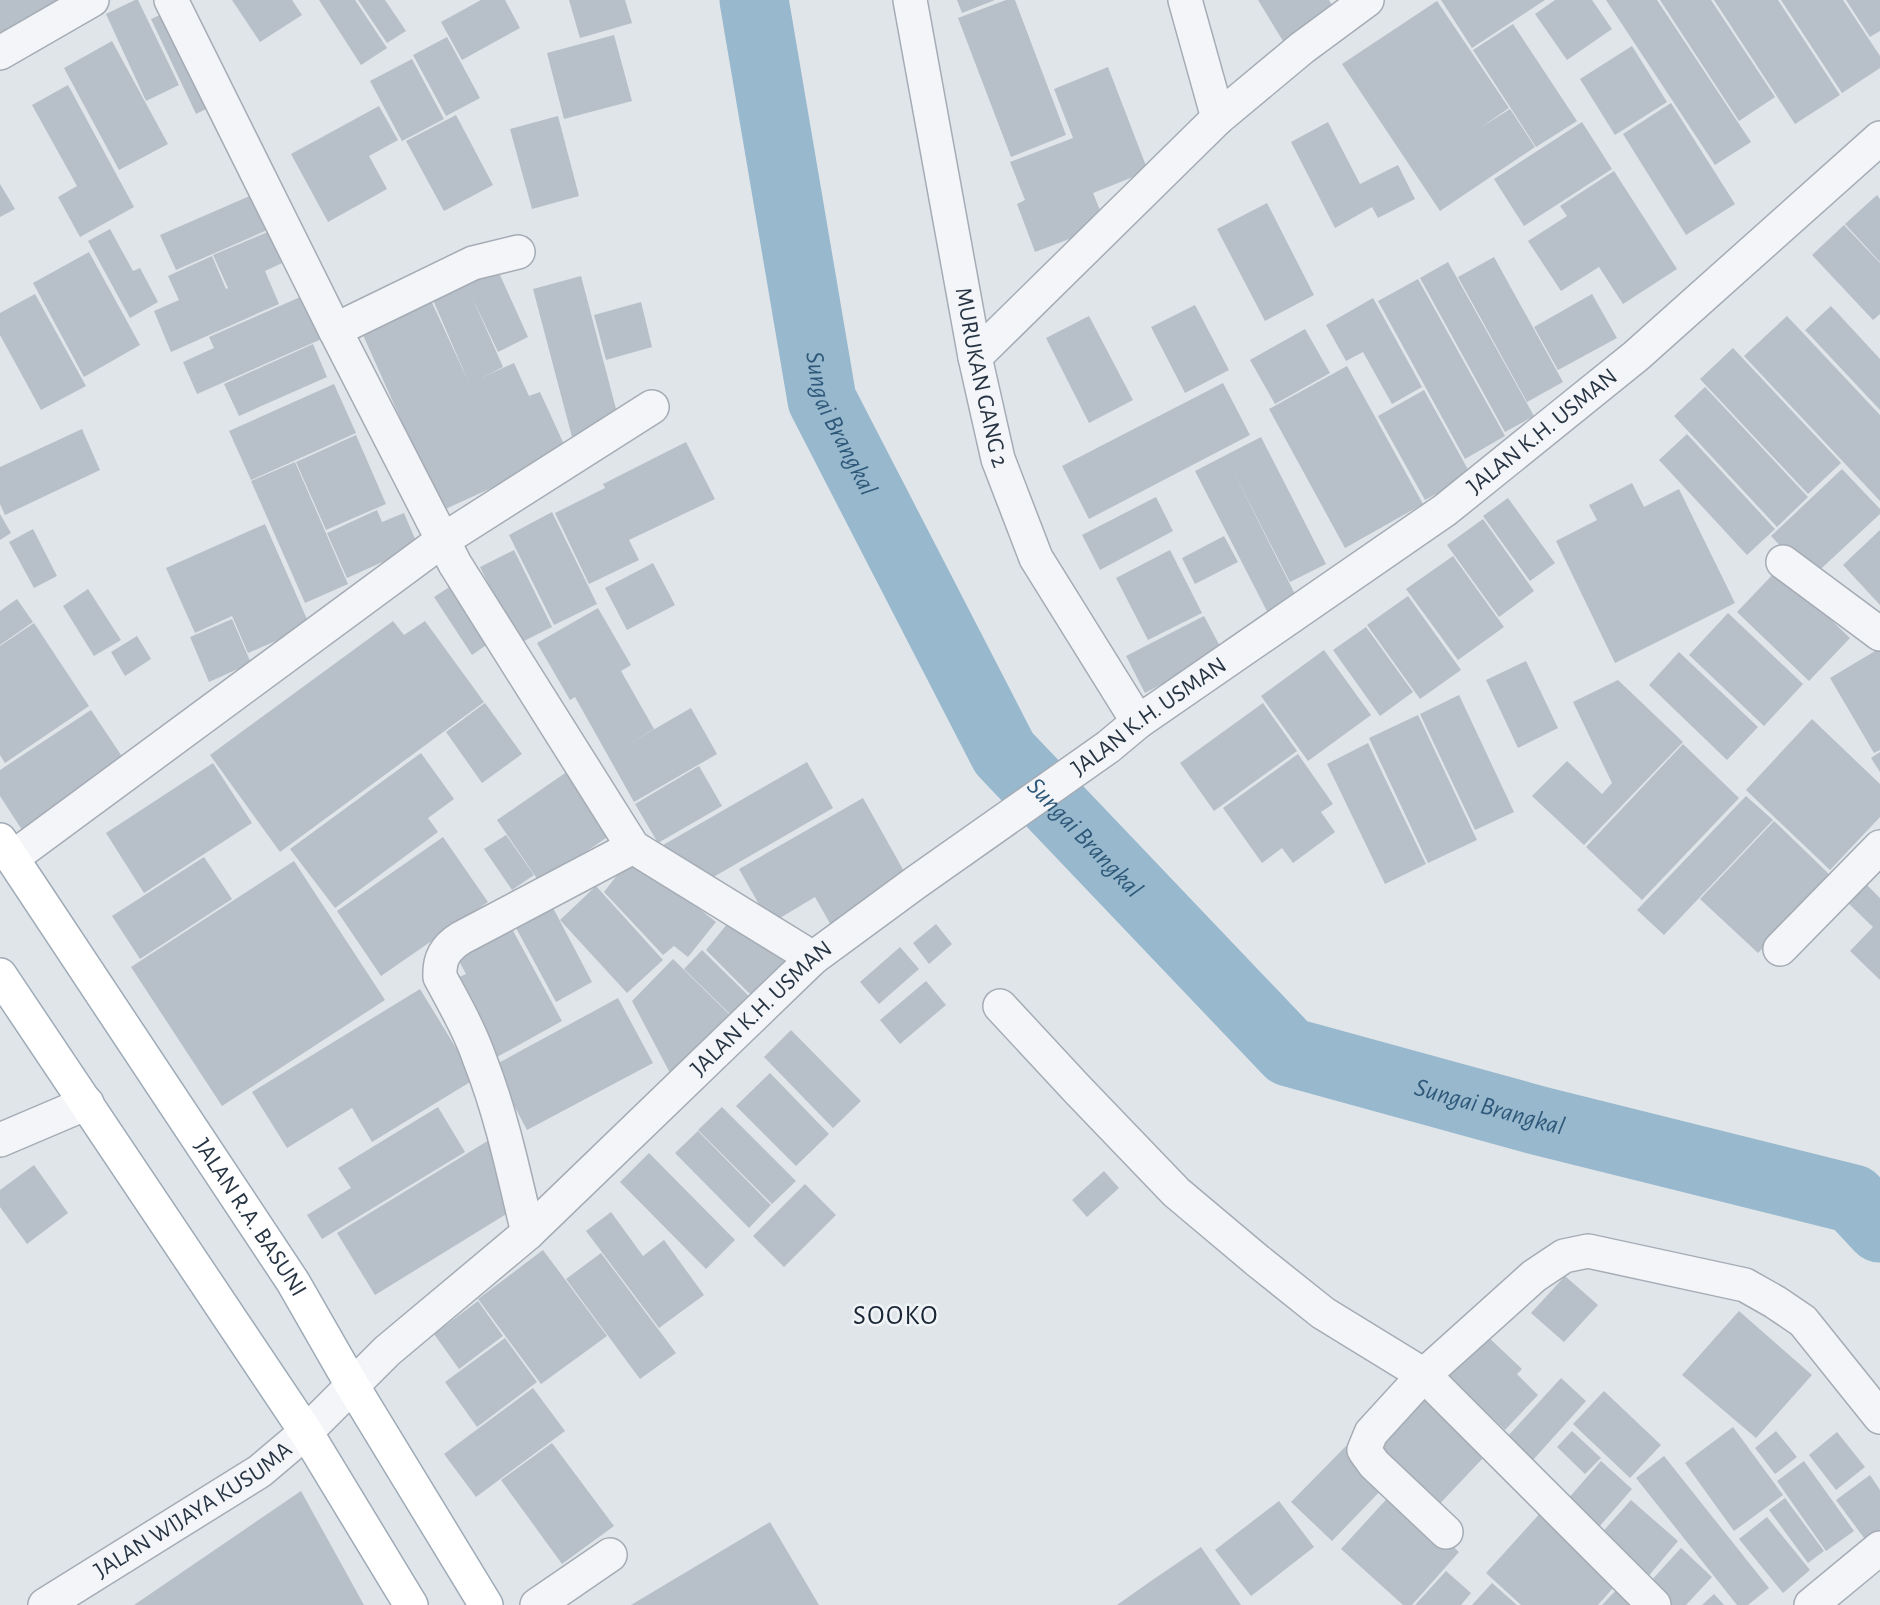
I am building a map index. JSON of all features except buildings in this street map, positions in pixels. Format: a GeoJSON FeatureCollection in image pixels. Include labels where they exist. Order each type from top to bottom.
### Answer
{"type":"FeatureCollection","features":[{"type":"Feature","properties":{"kind":"main road","name":"JALAN R.A. BASUNI"},"geometry":{"type":"LineString","coordinates":[[6,849],[293,1282],[352,1385],[486,1605]]}},
{"type":"Feature","properties":{"kind":"main road"},"geometry":{"type":"LineString","coordinates":[[0,975],[306,1432],[411,1605]]}},
{"type":"Feature","properties":{"kind":"street"},"geometry":{"type":"LineString","coordinates":[[0,53],[92,0]]}},
{"type":"Feature","properties":{"kind":"street"},"geometry":{"type":"LineString","coordinates":[[171,0],[335,330],[461,574],[633,847],[813,958]]}},
{"type":"Feature","properties":{"kind":"street","name":"MURUKAN GANG 2"},"geometry":{"type":"LineString","coordinates":[[910,0],[975,357],[998,459],[1036,558],[1138,722]]}},
{"type":"Feature","properties":{"kind":"street"},"geometry":{"type":"LineString","coordinates":[[1185,0],[1218,118]]}},
{"type":"Feature","properties":{"kind":"street"},"geometry":{"type":"LineString","coordinates":[[975,357],[1218,118],[1302,48],[1367,0]]}},
{"type":"Feature","properties":{"kind":"street","name":"JALAN K.H. USMAN"},"geometry":{"type":"LineString","coordinates":[[352,1385],[387,1351],[528,1233],[813,958],[1108,747],[1138,722],[1445,510],[1636,356],[1880,138]]}},
{"type":"Feature","properties":{"kind":"street"},"geometry":{"type":"LineString","coordinates":[[335,330],[473,262],[518,252]]}},
{"type":"Feature","properties":{"kind":"street"},"geometry":{"type":"LineString","coordinates":[[6,849],[443,540],[652,406]]}},
{"type":"Feature","properties":{"kind":"street"},"geometry":{"type":"LineString","coordinates":[[1783,562],[1880,634]]}},
{"type":"Feature","properties":{"kind":"street"},"geometry":{"type":"LineString","coordinates":[[528,1233],[484,1070],[470,1035],[440,977],[442,957],[449,946],[461,938],[633,847]]}},
{"type":"Feature","properties":{"kind":"street"},"geometry":{"type":"LineString","coordinates":[[1780,949],[1880,847]]}},
{"type":"Feature","properties":{"kind":"street"},"geometry":{"type":"LineString","coordinates":[[1000,1006],[1176,1192],[1323,1313],[1424,1375],[1654,1605]]}},
{"type":"Feature","properties":{"kind":"street"},"geometry":{"type":"LineString","coordinates":[[0,1140],[87,1103]]}},
{"type":"Feature","properties":{"kind":"street"},"geometry":{"type":"LineString","coordinates":[[1446,1532],[1374,1464],[1364,1450],[1371,1434],[1424,1375],[1534,1276],[1564,1256],[1588,1251],[1745,1286],[1775,1302],[1803,1322],[1880,1416]]}},
{"type":"Feature","properties":{"kind":"street","name":"JALAN WIJAYA KUSUMA"},"geometry":{"type":"LineString","coordinates":[[45,1605],[260,1471],[306,1432],[352,1385]]}},
{"type":"Feature","properties":{"kind":"street"},"geometry":{"type":"LineString","coordinates":[[1811,1605],[1880,1548]]}},
{"type":"Feature","properties":{"kind":"street"},"geometry":{"type":"LineString","coordinates":[[537,1605],[610,1555]]}},
{"type":"Feature","properties":{"kind":"waterway","name":"Sungai Brangkal"},"geometry":{"type":"LineString","coordinates":[[754,0],[822,400],[1004,753],[1289,1052],[1540,1121],[1853,1199],[1880,1228]]}},
{"type":"Feature","properties":{"kind":"district","name":"SOOKO"},"geometry":{"type":"Point","coordinates":[896,1315]}}]}
